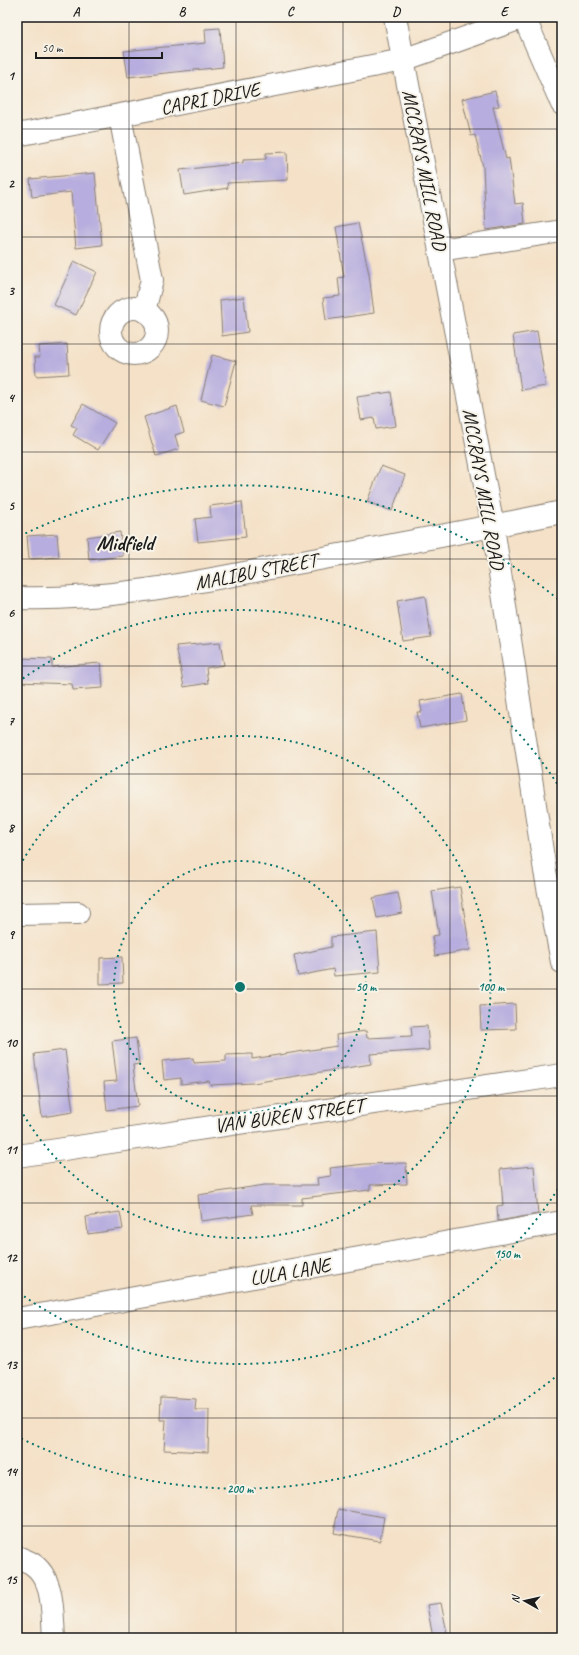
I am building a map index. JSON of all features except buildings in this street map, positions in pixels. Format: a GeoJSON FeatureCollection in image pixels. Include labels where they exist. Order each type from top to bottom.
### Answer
{"type":"FeatureCollection","features":[{"type":"Feature","properties":{"kind":"street","name":"MCCRAYS MILL ROAD"},"geometry":{"type":"LineString","coordinates":[[395,17],[493,526],[553,871],[562,962]]}},
{"type":"Feature","properties":{"kind":"street","name":"CAPRI DRIVE"},"geometry":{"type":"LineString","coordinates":[[17,135],[403,60],[524,17]]}},
{"type":"Feature","properties":{"kind":"street"},"geometry":{"type":"LineString","coordinates":[[524,17],[562,104]]}},
{"type":"Feature","properties":{"kind":"street"},"geometry":{"type":"LineString","coordinates":[[120,116],[152,280],[144,311]]}},
{"type":"Feature","properties":{"kind":"street"},"geometry":{"type":"LineString","coordinates":[[440,250],[562,231]]}},
{"type":"Feature","properties":{"kind":"street","name":"MALIBU STREET"},"geometry":{"type":"LineString","coordinates":[[17,598],[46,599],[122,594],[179,585],[562,512]]}},
{"type":"Feature","properties":{"kind":"street"},"geometry":{"type":"LineString","coordinates":[[17,914],[78,913]]}},
{"type":"Feature","properties":{"kind":"street","name":"VAN BUREN STREET"},"geometry":{"type":"LineString","coordinates":[[17,1156],[562,1075]]}},
{"type":"Feature","properties":{"kind":"street","name":"LULA LANE"},"geometry":{"type":"LineString","coordinates":[[17,1319],[562,1222]]}},
{"type":"Feature","properties":{"kind":"street"},"geometry":{"type":"LineString","coordinates":[[17,1557],[33,1564],[48,1585],[54,1638]]}},
{"type":"Feature","properties":{"kind":"district","name":"Midfield"},"geometry":{"type":"Point","coordinates":[125,543]}}]}
